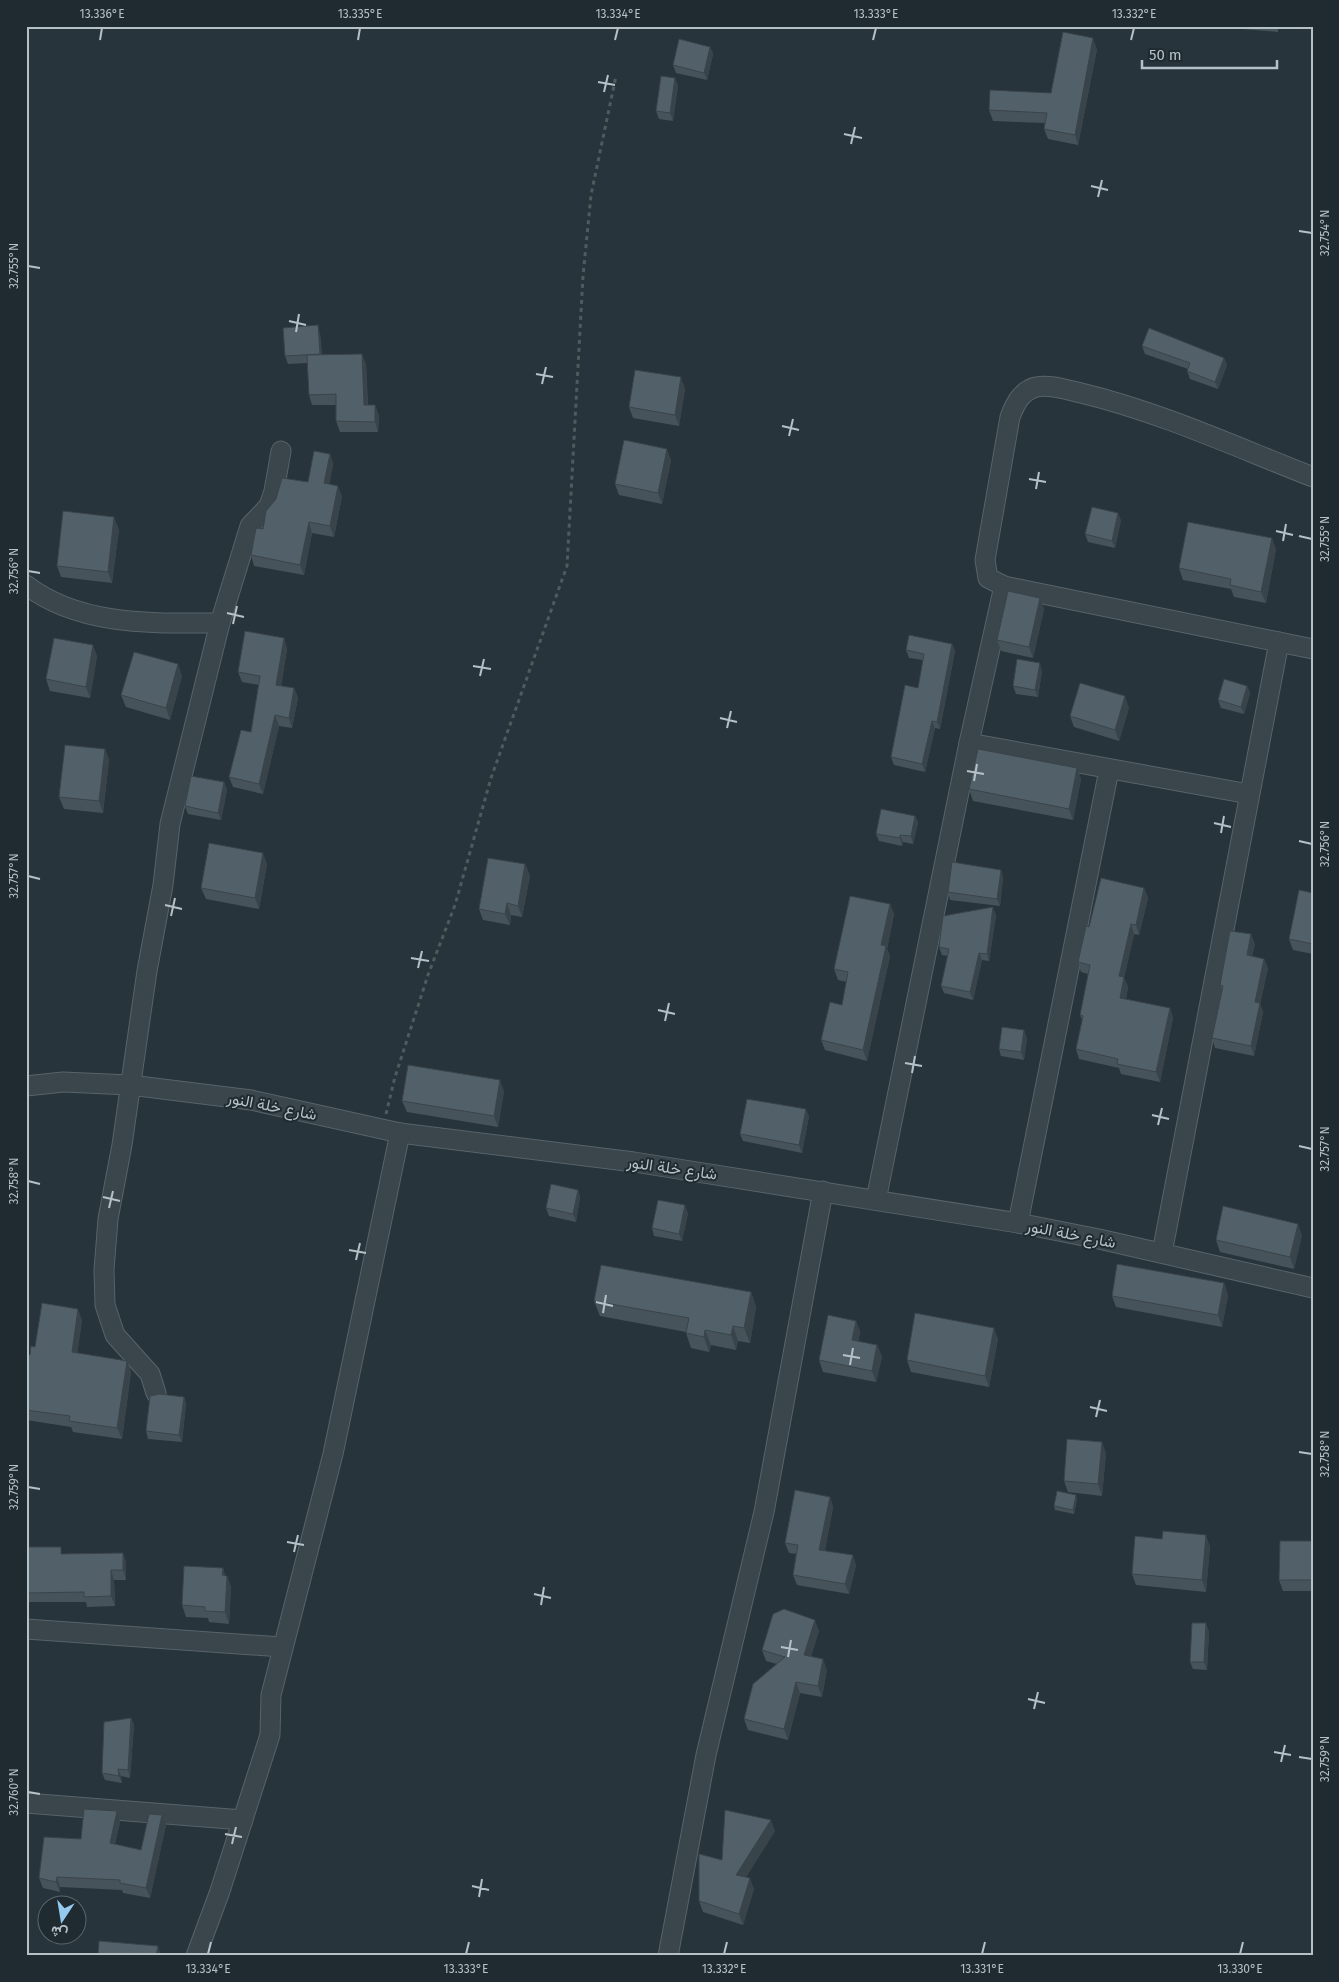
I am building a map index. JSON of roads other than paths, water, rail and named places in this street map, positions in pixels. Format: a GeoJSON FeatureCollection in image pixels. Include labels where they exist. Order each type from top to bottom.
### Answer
{"type":"FeatureCollection","features":[{"type":"Feature","properties":{"kind":"street"},"geometry":{"type":"LineString","coordinates":[[1313,477],[1122,403],[1053,387],[1037,387],[1025,392],[1019,398],[1010,417],[985,560],[988,578],[1004,586],[1313,649]]}},
{"type":"Feature","properties":{"kind":"street"},"geometry":{"type":"LineString","coordinates":[[156,1393],[150,1374],[115,1335],[105,1305],[104,1270],[108,1219],[122,1145],[147,971],[163,885],[170,824],[220,623],[250,526],[269,506],[274,491],[281,452]]}},
{"type":"Feature","properties":{"kind":"street"},"geometry":{"type":"LineString","coordinates":[[26,586],[54,602],[98,617],[160,623],[220,623]]}},
{"type":"Feature","properties":{"kind":"street"},"geometry":{"type":"LineString","coordinates":[[876,1200],[969,744],[1004,586]]}},
{"type":"Feature","properties":{"kind":"street"},"geometry":{"type":"LineString","coordinates":[[1162,1253],[1279,642]]}},
{"type":"Feature","properties":{"kind":"street"},"geometry":{"type":"LineString","coordinates":[[969,744],[1249,794]]}},
{"type":"Feature","properties":{"kind":"street"},"geometry":{"type":"LineString","coordinates":[[1018,1223],[1109,770]]}},
{"type":"Feature","properties":{"kind":"street","name":"شارع خلة النور"},"geometry":{"type":"LineString","coordinates":[[26,1086],[63,1082],[130,1085],[251,1100],[391,1131],[634,1162],[1018,1223],[1162,1253],[1313,1288]]}},
{"type":"Feature","properties":{"kind":"street"},"geometry":{"type":"LineString","coordinates":[[196,1956],[270,1735],[271,1695],[333,1454],[391,1131]]}},
{"type":"Feature","properties":{"kind":"street"},"geometry":{"type":"LineString","coordinates":[[668,1956],[706,1755],[764,1512],[823,1191]]}},
{"type":"Feature","properties":{"kind":"street"},"geometry":{"type":"LineString","coordinates":[[26,1630],[282,1647]]}},
{"type":"Feature","properties":{"kind":"street"},"geometry":{"type":"LineString","coordinates":[[26,1804],[243,1820]]}}]}
